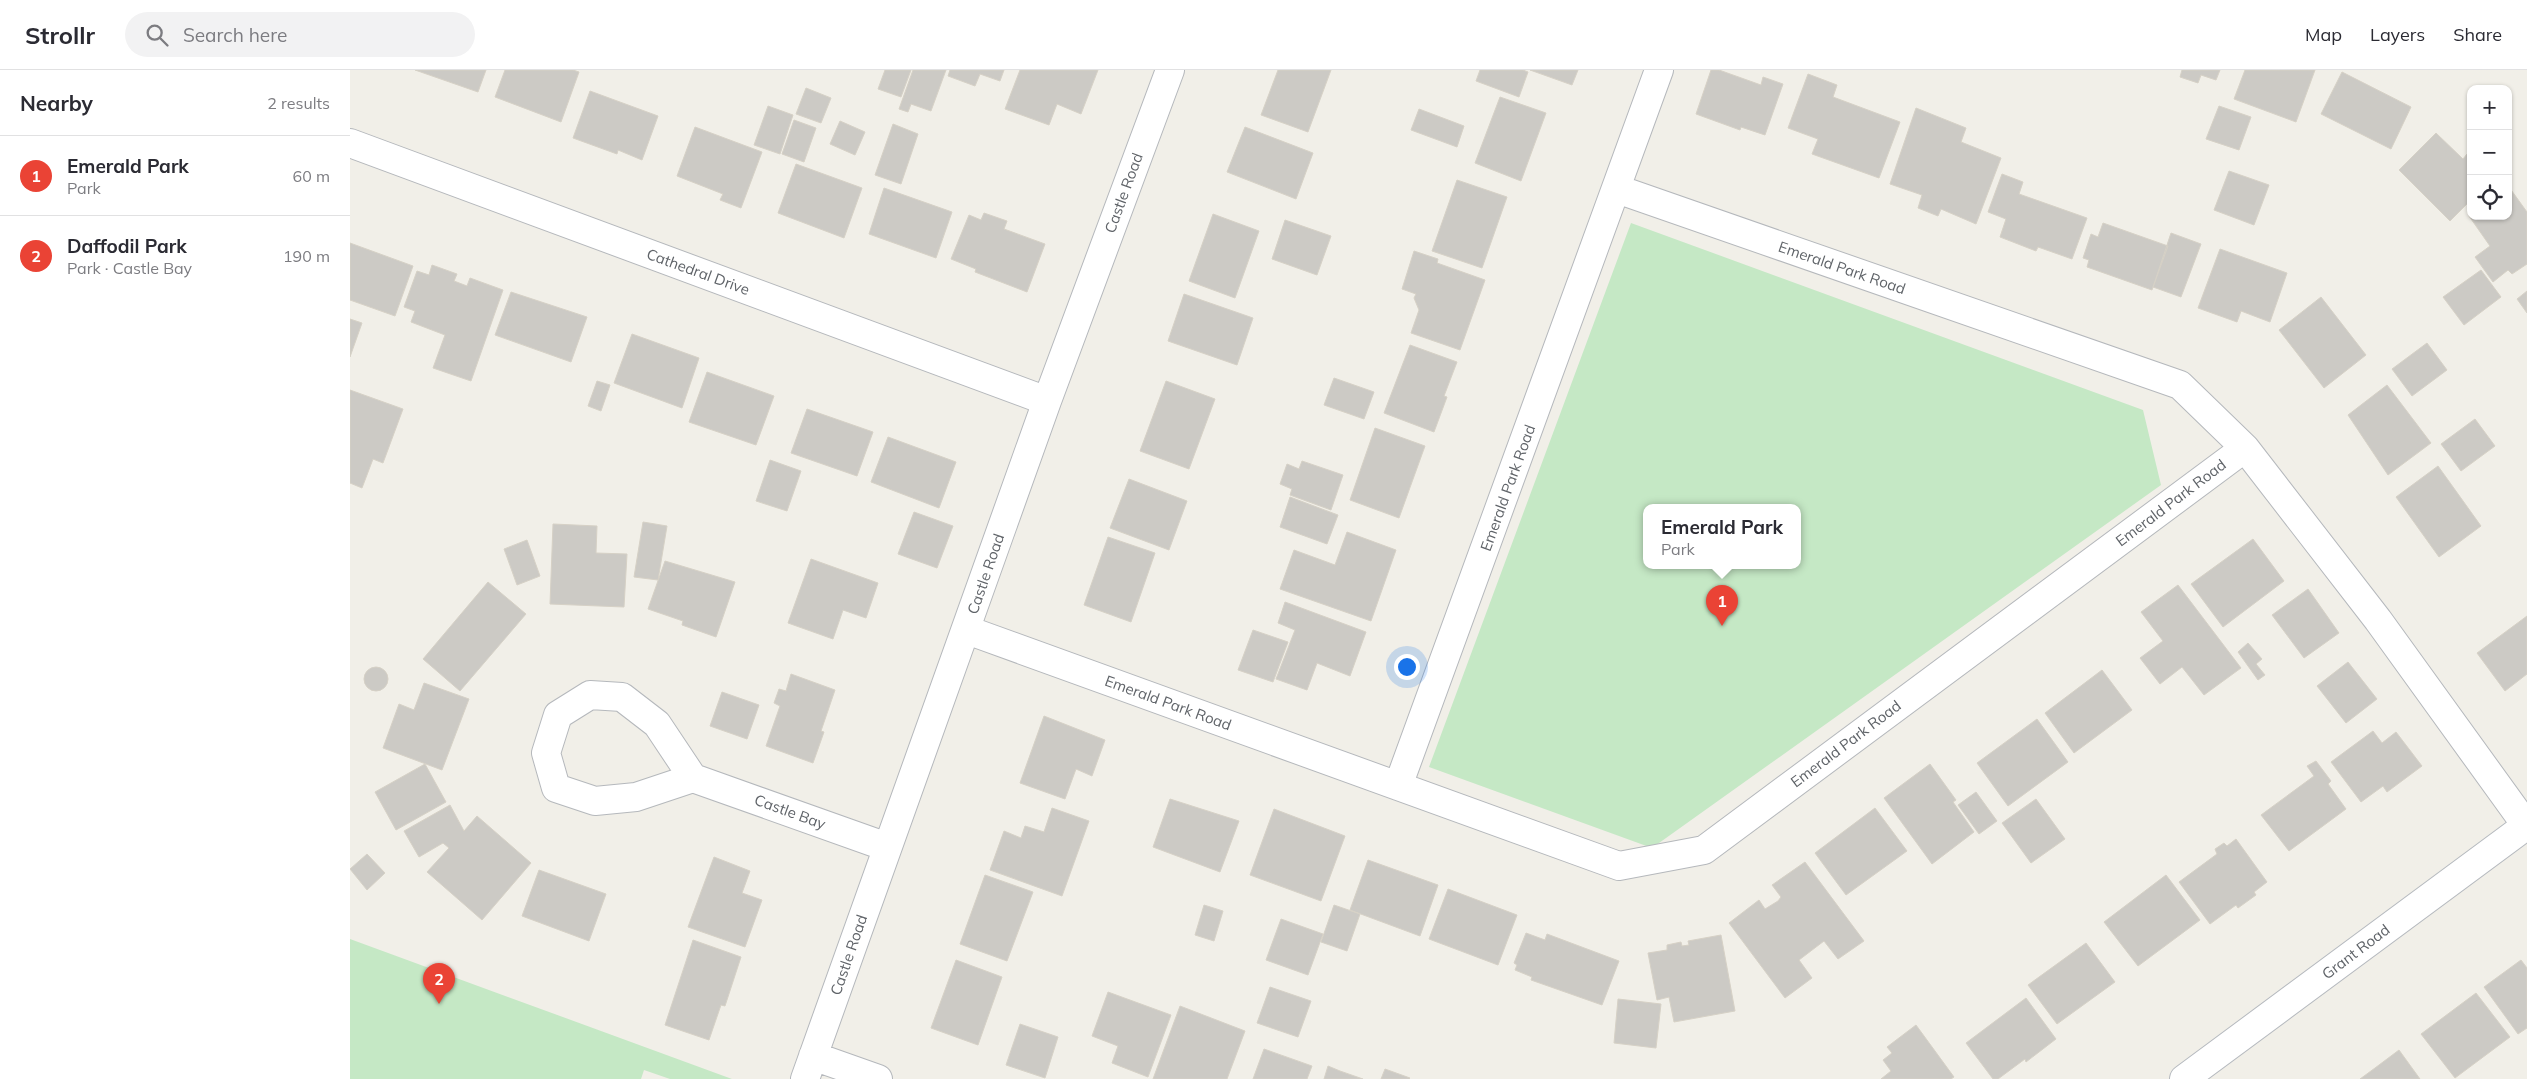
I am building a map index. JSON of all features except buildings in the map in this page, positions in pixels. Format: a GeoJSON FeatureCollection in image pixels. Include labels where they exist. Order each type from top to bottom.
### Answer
{"type":"FeatureCollection","features":[{"type":"Feature","properties":{"kind":"street","name":"Castle Road"},"geometry":{"type":"LineString","coordinates":[[809,1068],[886,847],[967,630],[1047,401],[1170,70]]}},
{"type":"Feature","properties":{"kind":"street","name":"Emerald Park Road"},"geometry":{"type":"LineString","coordinates":[[1398,786],[1659,70]]}},
{"type":"Feature","properties":{"kind":"street","name":"Cathedral Drive"},"geometry":{"type":"LineString","coordinates":[[350,143],[1047,401]]}},
{"type":"Feature","properties":{"kind":"street","name":"Emerald Park Road"},"geometry":{"type":"LineString","coordinates":[[1617,189],[2180,386],[2245,448],[2378,620],[2527,825]]}},
{"type":"Feature","properties":{"kind":"street","name":"Emerald Park Road"},"geometry":{"type":"LineString","coordinates":[[967,630],[1619,866],[1704,850],[2245,448]]}},
{"type":"Feature","properties":{"kind":"street"},"geometry":{"type":"LineString","coordinates":[[590,695],[622,697],[657,724],[693,778],[636,797],[595,802],[556,788],[546,753],[558,715],[590,695]]}},
{"type":"Feature","properties":{"kind":"street","name":"Castle Bay"},"geometry":{"type":"LineString","coordinates":[[693,778],[886,847]]}},
{"type":"Feature","properties":{"kind":"street","name":"Grant Road"},"geometry":{"type":"LineString","coordinates":[[2184,1079],[2527,825]]}},
{"type":"Feature","properties":{"kind":"street"},"geometry":{"type":"LineString","coordinates":[[809,1068],[878,1079]]}},
{"type":"Feature","properties":{"kind":"green space"},"geometry":{"type":"Polygon","coordinates":[[[1631,223],[2143,410],[2161,485],[1652,848],[1429,767],[1631,223]]]}},
{"type":"Feature","properties":{"kind":"green space"},"geometry":{"type":"Polygon","coordinates":[[[350,939],[732,1079],[670,1079],[644,1070],[641,1079],[350,1079],[350,939]]]}},
{"type":"Feature","properties":{"kind":"place","name":"Emerald Park"},"geometry":{"type":"Point","coordinates":[1722,626]}},
{"type":"Feature","properties":{"kind":"place","name":"Daffodil Park"},"geometry":{"type":"Point","coordinates":[439,1004]}}]}
